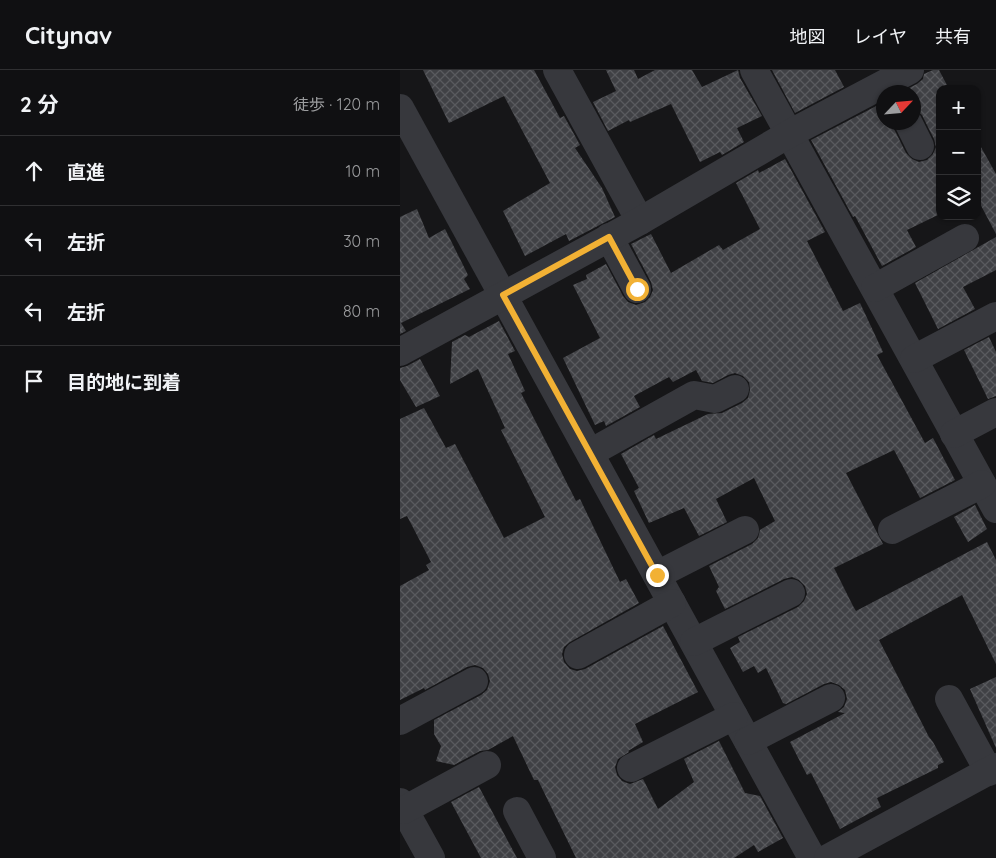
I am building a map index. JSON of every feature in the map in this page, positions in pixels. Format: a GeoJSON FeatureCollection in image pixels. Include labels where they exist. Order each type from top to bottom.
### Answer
{"type":"FeatureCollection","features":[{"type":"Feature","properties":{"kind":"street"},"geometry":{"type":"LineString","coordinates":[[557,70],[640,221]]}},
{"type":"Feature","properties":{"kind":"street"},"geometry":{"type":"LineString","coordinates":[[754,70],[996,510]]}},
{"type":"Feature","properties":{"kind":"street"},"geometry":{"type":"LineString","coordinates":[[400,352],[640,221],[789,134],[897,82]]}},
{"type":"Feature","properties":{"kind":"street"},"geometry":{"type":"LineString","coordinates":[[400,108],[812,857],[992,770],[949,699]]}},
{"type":"Feature","properties":{"kind":"street"},"geometry":{"type":"LineString","coordinates":[[609,237],[637,289]]}},
{"type":"Feature","properties":{"kind":"street"},"geometry":{"type":"LineString","coordinates":[[874,288],[965,238]]}},
{"type":"Feature","properties":{"kind":"street"},"geometry":{"type":"LineString","coordinates":[[914,359],[996,316]]}},
{"type":"Feature","properties":{"kind":"street"},"geometry":{"type":"LineString","coordinates":[[590,453],[694,395],[715,399],[735,390]]}},
{"type":"Feature","properties":{"kind":"street"},"geometry":{"type":"LineString","coordinates":[[954,434],[996,412]]}},
{"type":"Feature","properties":{"kind":"street"},"geometry":{"type":"LineString","coordinates":[[892,530],[982,484]]}},
{"type":"Feature","properties":{"kind":"street"},"geometry":{"type":"LineString","coordinates":[[657,575],[745,530]]}},
{"type":"Feature","properties":{"kind":"street"},"geometry":{"type":"LineString","coordinates":[[694,642],[791,593]]}},
{"type":"Feature","properties":{"kind":"street"},"geometry":{"type":"LineString","coordinates":[[578,655],[672,603]]}},
{"type":"Feature","properties":{"kind":"street"},"geometry":{"type":"LineString","coordinates":[[400,721],[474,681]]}},
{"type":"Feature","properties":{"kind":"street"},"geometry":{"type":"LineString","coordinates":[[748,741],[831,698]]}},
{"type":"Feature","properties":{"kind":"street"},"geometry":{"type":"LineString","coordinates":[[631,768],[734,716]]}},
{"type":"Feature","properties":{"kind":"street"},"geometry":{"type":"LineString","coordinates":[[431,858],[402,806],[486,765]]}},
{"type":"Feature","properties":{"kind":"street"},"geometry":{"type":"LineString","coordinates":[[517,811],[542,858]]}},
{"type":"Feature","properties":{"kind":"building"},"geometry":{"type":"Polygon","coordinates":[[[423,70],[534,70],[560,118],[564,116],[580,145],[575,148],[602,188],[615,217],[569,241],[566,234],[525,256],[503,211],[550,183],[504,96],[449,123],[423,70]]]}},
{"type":"Feature","properties":{"kind":"building"},"geometry":{"type":"Polygon","coordinates":[[[606,70],[634,70],[638,79],[655,70],[692,70],[702,87],[738,70],[740,78],[762,116],[737,128],[744,142],[722,155],[720,152],[700,162],[671,104],[630,122],[629,120],[608,131],[593,102],[616,91],[606,70]]]}},
{"type":"Feature","properties":{"kind":"building"},"geometry":{"type":"Polygon","coordinates":[[[772,70],[835,70],[844,87],[795,113],[772,70]]]}},
{"type":"Feature","properties":{"kind":"building"},"geometry":{"type":"Polygon","coordinates":[[[933,70],[939,70],[947,85],[936,85],[936,147],[934,139],[921,114],[921,85],[915,85],[923,79],[924,74],[933,70]]]}},
{"type":"Feature","properties":{"kind":"building"},"geometry":{"type":"Polygon","coordinates":[[[876,106],[876,130],[894,130],[906,153],[912,159],[919,162],[927,160],[933,154],[936,147],[936,216],[907,230],[916,247],[882,266],[811,140],[876,106]]]}},
{"type":"Feature","properties":{"kind":"building"},"geometry":{"type":"Polygon","coordinates":[[[981,147],[996,174],[996,234],[981,206],[981,147]]]}},
{"type":"Feature","properties":{"kind":"building"},"geometry":{"type":"Polygon","coordinates":[[[785,159],[825,232],[807,241],[843,311],[860,303],[883,352],[877,355],[925,443],[933,438],[955,480],[920,498],[894,450],[846,473],[883,544],[834,568],[853,606],[856,611],[987,542],[996,560],[996,664],[962,595],[879,640],[944,762],[938,765],[938,768],[877,798],[881,807],[840,829],[811,773],[807,775],[790,742],[845,713],[838,712],[844,707],[847,699],[845,690],[831,682],[786,704],[783,703],[766,668],[758,673],[754,666],[743,672],[730,648],[740,642],[738,637],[798,607],[804,601],[807,594],[805,586],[799,580],[792,577],[784,579],[725,609],[716,591],[719,587],[709,566],[752,544],[758,538],[760,530],[775,521],[754,478],[716,499],[727,522],[699,536],[684,508],[649,523],[634,491],[639,488],[621,454],[654,435],[656,439],[708,414],[722,413],[742,403],[748,398],[749,382],[743,376],[735,373],[713,383],[702,381],[696,370],[673,382],[669,377],[634,396],[640,407],[606,426],[604,421],[595,425],[563,358],[600,338],[573,285],[587,279],[586,275],[606,264],[628,302],[636,305],[645,302],[653,290],[651,282],[631,244],[651,234],[671,273],[719,245],[723,250],[760,229],[736,183],[758,170],[759,173],[785,159]]]}},
{"type":"Feature","properties":{"kind":"building"},"geometry":{"type":"Polygon","coordinates":[[[417,209],[429,238],[445,229],[468,275],[464,279],[470,289],[401,323],[406,331],[400,334],[400,217],[417,209]]]}},
{"type":"Feature","properties":{"kind":"building"},"geometry":{"type":"Polygon","coordinates":[[[996,237],[996,270],[963,287],[975,309],[938,329],[915,283],[996,237]]]}},
{"type":"Feature","properties":{"kind":"building"},"geometry":{"type":"Polygon","coordinates":[[[499,321],[515,351],[508,354],[525,391],[521,393],[576,501],[580,499],[620,582],[626,579],[639,603],[570,642],[564,647],[562,654],[564,662],[570,669],[577,671],[585,669],[663,626],[698,692],[635,724],[643,742],[618,759],[615,767],[617,775],[622,781],[630,784],[643,779],[658,809],[694,782],[684,759],[719,741],[745,793],[760,796],[783,838],[758,852],[754,845],[734,858],[576,858],[538,780],[534,780],[513,736],[488,750],[480,751],[454,765],[436,761],[441,746],[434,734],[434,720],[487,690],[490,681],[488,674],[483,668],[475,665],[467,667],[425,690],[424,688],[400,700],[400,586],[429,570],[426,565],[431,562],[407,516],[400,519],[400,419],[424,408],[446,448],[455,444],[504,538],[545,517],[501,430],[505,428],[478,369],[450,384],[452,342],[465,335],[469,337],[499,321]]]}},
{"type":"Feature","properties":{"kind":"building"},"geometry":{"type":"Polygon","coordinates":[[[989,337],[996,352],[996,396],[988,399],[964,350],[989,337]]]}},
{"type":"Feature","properties":{"kind":"building"},"geometry":{"type":"Polygon","coordinates":[[[420,359],[440,396],[416,407],[400,380],[400,368],[420,359]]]}},
{"type":"Feature","properties":{"kind":"building"},"geometry":{"type":"Polygon","coordinates":[[[975,505],[987,529],[968,542],[954,517],[975,505]]]}},
{"type":"Feature","properties":{"kind":"building"},"geometry":{"type":"Polygon","coordinates":[[[996,677],[996,748],[970,689],[996,677]]]}},
{"type":"Feature","properties":{"kind":"building"},"geometry":{"type":"Polygon","coordinates":[[[479,787],[517,858],[481,858],[451,802],[479,787]]]}},
{"type":"Feature","properties":{"kind":"route"},"geometry":{"type":"LineString","coordinates":[[637,289],[609,237],[503,295],[657,575]]}}]}
